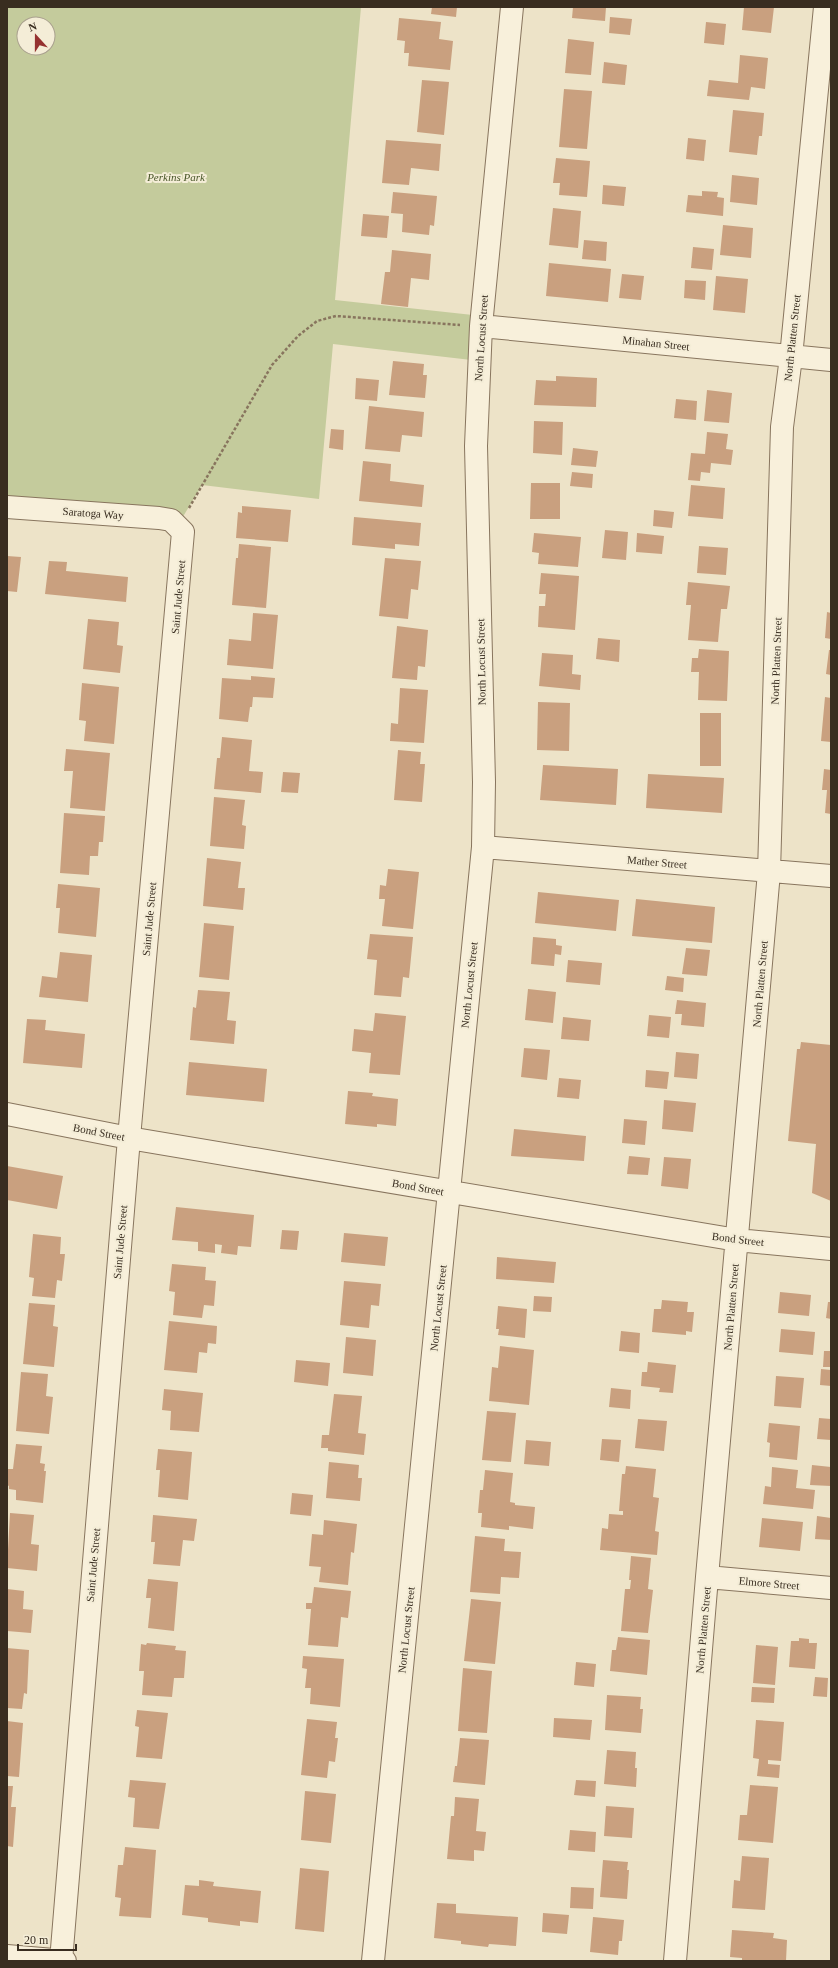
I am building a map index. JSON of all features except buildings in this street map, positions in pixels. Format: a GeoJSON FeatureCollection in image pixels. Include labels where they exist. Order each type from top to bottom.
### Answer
{"type":"FeatureCollection","features":[{"type":"Feature","properties":{"kind":"street","name":"North Locust Street"},"geometry":{"type":"LineString","coordinates":[[373,1961],[483,847],[484,782],[476,446],[481,326],[512,7]]}},
{"type":"Feature","properties":{"kind":"street","name":"North Platten Street"},"geometry":{"type":"LineString","coordinates":[[675,1961],[707,1577],[770,872],[782,427],[791,357],[824,7]]}},
{"type":"Feature","properties":{"kind":"street","name":"Minahan Street"},"geometry":{"type":"LineString","coordinates":[[481,326],[831,360]]}},
{"type":"Feature","properties":{"kind":"street","name":"Saratoga Way"},"geometry":{"type":"LineString","coordinates":[[7,507],[159,518],[171,520],[178,525]]}},
{"type":"Feature","properties":{"kind":"street","name":"Saint Jude Street"},"geometry":{"type":"LineString","coordinates":[[48,1960],[128,1138],[183,547],[183,532],[178,525]]}},
{"type":"Feature","properties":{"kind":"street","name":"Mather Street"},"geometry":{"type":"LineString","coordinates":[[483,847],[831,876]]}},
{"type":"Feature","properties":{"kind":"street","name":"Bond Street"},"geometry":{"type":"LineString","coordinates":[[7,1114],[128,1138],[737,1240],[831,1249]]}},
{"type":"Feature","properties":{"kind":"street","name":"Elmore Street"},"geometry":{"type":"LineString","coordinates":[[707,1577],[831,1588]]}},
{"type":"Feature","properties":{"kind":"street"},"geometry":{"type":"LineString","coordinates":[[7,1956],[65,1961]]}},
{"type":"Feature","properties":{"kind":"path"},"geometry":{"type":"LineString","coordinates":[[178,525],[272,365],[298,336],[318,321],[336,316],[481,326]]}},
{"type":"Feature","properties":{"kind":"green space","name":"Perkins Park"},"geometry":{"type":"Polygon","coordinates":[[[7,7],[361,7],[335,300],[482,316],[480,361],[333,344],[319,499],[202,485],[178,525],[7,509],[7,7]]]}}]}
